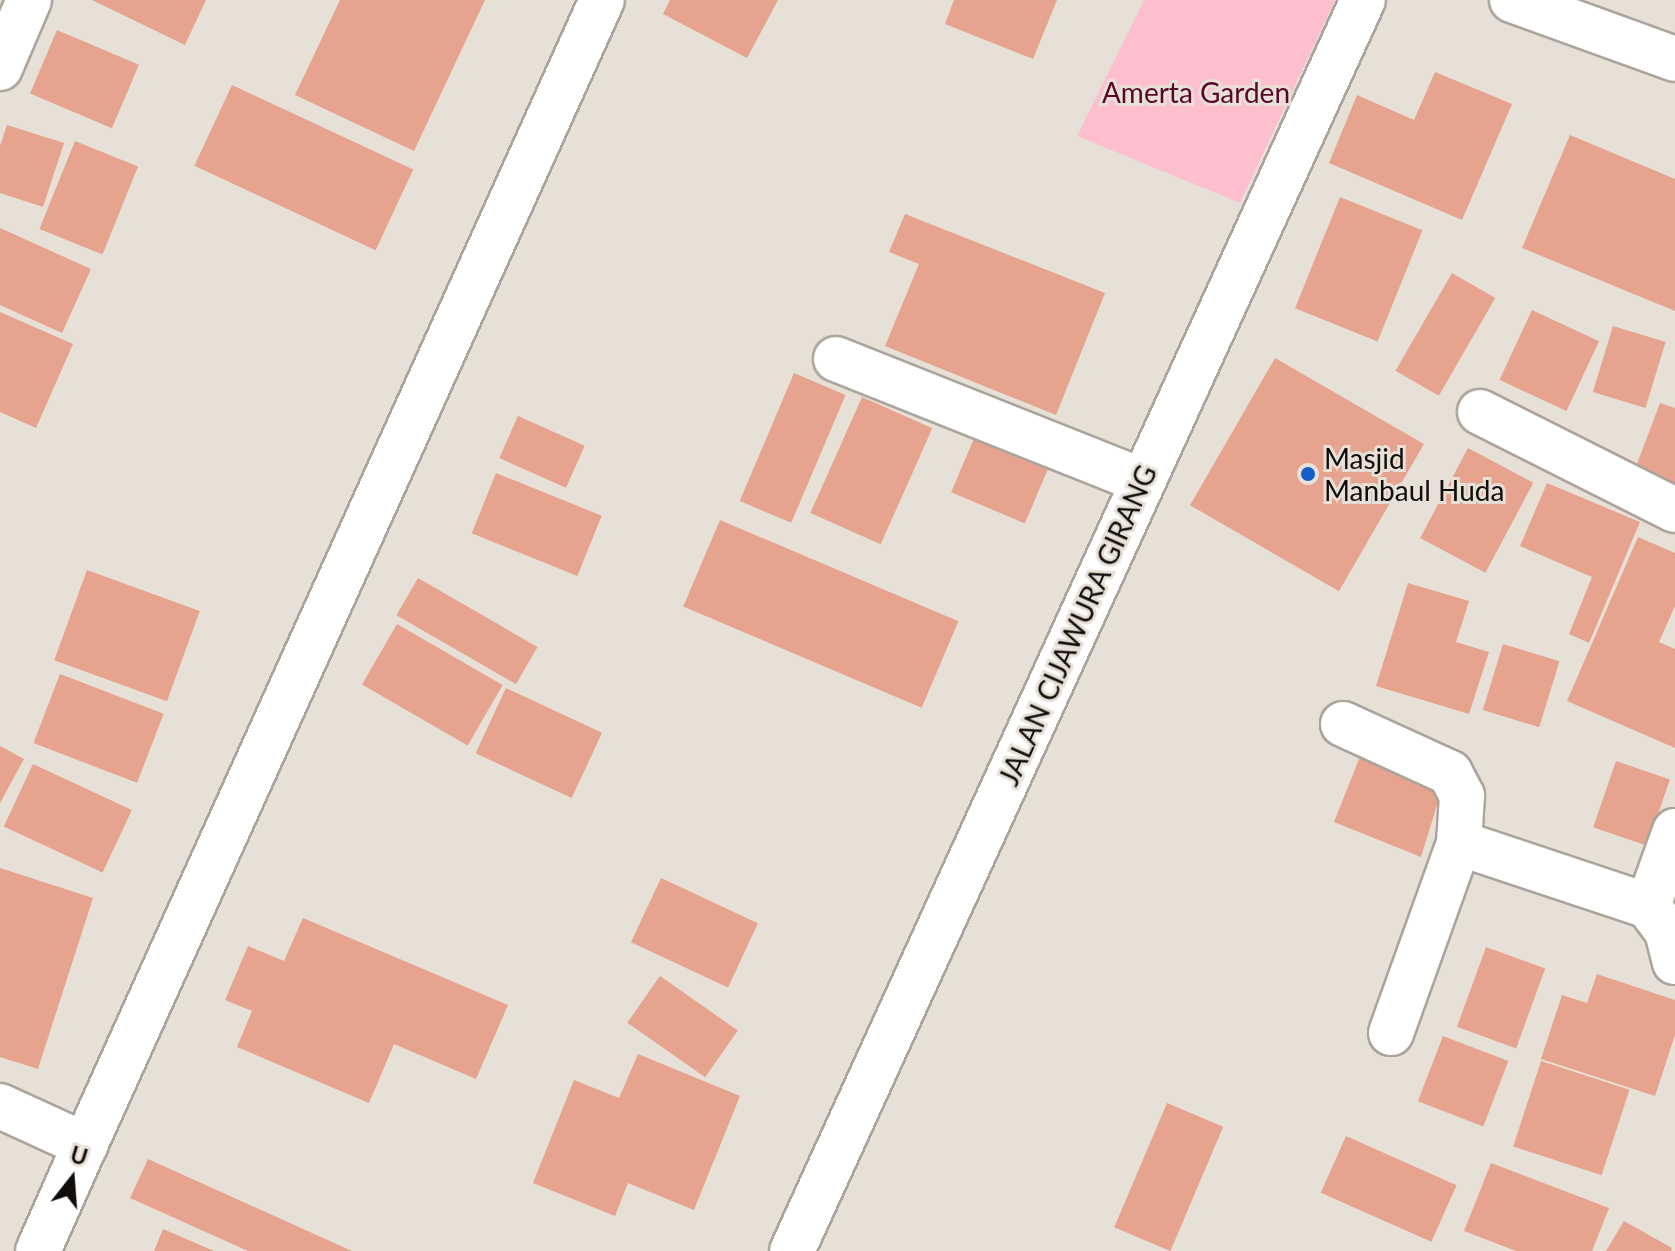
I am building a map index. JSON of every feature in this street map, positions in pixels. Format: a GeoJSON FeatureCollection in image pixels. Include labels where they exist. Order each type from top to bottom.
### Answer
{"type":"FeatureCollection","features":[{"type":"Feature","properties":{"kind":"street"},"geometry":{"type":"LineString","coordinates":[[0,68],[29,0]]}},
{"type":"Feature","properties":{"kind":"street"},"geometry":{"type":"LineString","coordinates":[[38,1251],[602,0]]}},
{"type":"Feature","properties":{"kind":"street","name":"JALAN CIJAWURA GIRANG"},"geometry":{"type":"LineString","coordinates":[[792,1251],[1363,0]]}},
{"type":"Feature","properties":{"kind":"street"},"geometry":{"type":"LineString","coordinates":[[1512,0],[1675,59]]}},
{"type":"Feature","properties":{"kind":"street"},"geometry":{"type":"LineString","coordinates":[[836,359],[1142,481]]}},
{"type":"Feature","properties":{"kind":"street"},"geometry":{"type":"LineString","coordinates":[[1480,412],[1675,510]]}},
{"type":"Feature","properties":{"kind":"street"},"geometry":{"type":"LineString","coordinates":[[1343,724],[1450,773],[1462,796],[1459,843],[1391,1033]]}},
{"type":"Feature","properties":{"kind":"street"},"geometry":{"type":"LineString","coordinates":[[1648,906],[1675,831]]}},
{"type":"Feature","properties":{"kind":"street"},"geometry":{"type":"LineString","coordinates":[[1459,843],[1648,906],[1667,931],[1675,962]]}},
{"type":"Feature","properties":{"kind":"street"},"geometry":{"type":"LineString","coordinates":[[0,1106],[85,1145]]}},
{"type":"Feature","properties":{"kind":"green space","name":"Amerta Garden"},"geometry":{"type":"Polygon","coordinates":[[[1144,0],[1335,0],[1240,203],[1077,136],[1144,0]]]}},
{"type":"Feature","properties":{"kind":"building"},"geometry":{"type":"Polygon","coordinates":[[[92,0],[206,0],[185,45],[92,0]]]}},
{"type":"Feature","properties":{"kind":"building"},"geometry":{"type":"Polygon","coordinates":[[[340,0],[485,0],[414,151],[295,95],[340,0]]]}},
{"type":"Feature","properties":{"kind":"building"},"geometry":{"type":"Polygon","coordinates":[[[670,0],[778,0],[747,58],[663,14],[670,0]]]}},
{"type":"Feature","properties":{"kind":"building"},"geometry":{"type":"Polygon","coordinates":[[[954,0],[1057,0],[1033,59],[945,24],[954,0]]]}},
{"type":"Feature","properties":{"kind":"building"},"geometry":{"type":"Polygon","coordinates":[[[57,30],[139,65],[112,128],[30,94],[57,30]]]}},
{"type":"Feature","properties":{"kind":"building"},"geometry":{"type":"Polygon","coordinates":[[[1435,72],[1512,104],[1462,220],[1329,163],[1357,95],[1414,120],[1435,72]]]}},
{"type":"Feature","properties":{"kind":"building"},"geometry":{"type":"Polygon","coordinates":[[[232,85],[413,170],[376,250],[194,166],[232,85]]]}},
{"type":"Feature","properties":{"kind":"building"},"geometry":{"type":"Polygon","coordinates":[[[7,125],[64,143],[43,207],[0,193],[0,146],[7,125]]]}},
{"type":"Feature","properties":{"kind":"building"},"geometry":{"type":"Polygon","coordinates":[[[1570,135],[1675,179],[1675,311],[1522,248],[1570,135]]]}},
{"type":"Feature","properties":{"kind":"building"},"geometry":{"type":"Polygon","coordinates":[[[75,141],[138,166],[102,255],[39,229],[75,141]]]}},
{"type":"Feature","properties":{"kind":"building"},"geometry":{"type":"Polygon","coordinates":[[[1340,197],[1423,230],[1378,342],[1295,308],[1340,197]]]}},
{"type":"Feature","properties":{"kind":"building"},"geometry":{"type":"Polygon","coordinates":[[[905,214],[1105,293],[1056,415],[885,346],[919,264],[889,252],[905,214]]]}},
{"type":"Feature","properties":{"kind":"building"},"geometry":{"type":"Polygon","coordinates":[[[0,228],[91,269],[62,333],[0,305],[0,228]]]}},
{"type":"Feature","properties":{"kind":"building"},"geometry":{"type":"Polygon","coordinates":[[[1452,273],[1495,298],[1439,396],[1396,371],[1452,273]]]}},
{"type":"Feature","properties":{"kind":"building"},"geometry":{"type":"Polygon","coordinates":[[[1532,310],[1599,341],[1567,411],[1499,380],[1532,310]]]}},
{"type":"Feature","properties":{"kind":"building"},"geometry":{"type":"Polygon","coordinates":[[[0,312],[73,344],[36,428],[0,412],[0,312]]]}},
{"type":"Feature","properties":{"kind":"building"},"geometry":{"type":"Polygon","coordinates":[[[1613,326],[1666,342],[1645,408],[1593,392],[1613,326]]]}},
{"type":"Feature","properties":{"kind":"building","name":"Masjid Manbaul Huda"},"geometry":{"type":"Polygon","coordinates":[[[1275,358],[1424,444],[1339,591],[1190,505],[1275,358]]]}},
{"type":"Feature","properties":{"kind":"building"},"geometry":{"type":"Polygon","coordinates":[[[794,373],[846,395],[791,523],[740,501],[794,373]]]}},
{"type":"Feature","properties":{"kind":"building"},"geometry":{"type":"Polygon","coordinates":[[[862,397],[932,428],[881,544],[810,513],[862,397]]]}},
{"type":"Feature","properties":{"kind":"building"},"geometry":{"type":"Polygon","coordinates":[[[1660,403],[1675,408],[1675,504],[1629,485],[1660,403]]]}},
{"type":"Feature","properties":{"kind":"building"},"geometry":{"type":"Polygon","coordinates":[[[518,416],[585,446],[566,488],[499,458],[518,416]]]}},
{"type":"Feature","properties":{"kind":"building"},"geometry":{"type":"Polygon","coordinates":[[[975,436],[1049,467],[1025,523],[951,492],[975,436]]]}},
{"type":"Feature","properties":{"kind":"building"},"geometry":{"type":"Polygon","coordinates":[[[1468,448],[1533,483],[1485,573],[1420,538],[1468,448]]]}},
{"type":"Feature","properties":{"kind":"building"},"geometry":{"type":"Polygon","coordinates":[[[496,473],[602,516],[577,576],[472,533],[496,473]]]}},
{"type":"Feature","properties":{"kind":"building"},"geometry":{"type":"Polygon","coordinates":[[[1547,483],[1640,522],[1589,643],[1569,634],[1592,577],[1520,546],[1547,483]]]}},
{"type":"Feature","properties":{"kind":"building"},"geometry":{"type":"Polygon","coordinates":[[[720,520],[958,621],[922,708],[683,607],[720,520]]]}},
{"type":"Feature","properties":{"kind":"building"},"geometry":{"type":"Polygon","coordinates":[[[1638,537],[1675,553],[1675,606],[1659,642],[1675,649],[1675,748],[1567,701],[1638,537]]]}},
{"type":"Feature","properties":{"kind":"building"},"geometry":{"type":"Polygon","coordinates":[[[87,570],[200,611],[167,701],[54,660],[87,570]]]}},
{"type":"Feature","properties":{"kind":"building"},"geometry":{"type":"Polygon","coordinates":[[[418,578],[538,647],[516,684],[396,615],[418,578]]]}},
{"type":"Feature","properties":{"kind":"building"},"geometry":{"type":"Polygon","coordinates":[[[1408,583],[1469,601],[1456,642],[1489,652],[1469,714],[1376,686],[1408,583]]]}},
{"type":"Feature","properties":{"kind":"building"},"geometry":{"type":"Polygon","coordinates":[[[397,624],[503,685],[468,746],[362,685],[397,624]]]}},
{"type":"Feature","properties":{"kind":"building"},"geometry":{"type":"Polygon","coordinates":[[[1503,644],[1559,661],[1539,727],[1483,710],[1503,644]]]}},
{"type":"Feature","properties":{"kind":"building"},"geometry":{"type":"Polygon","coordinates":[[[60,674],[164,714],[137,783],[33,743],[60,674]]]}},
{"type":"Feature","properties":{"kind":"building"},"geometry":{"type":"Polygon","coordinates":[[[506,688],[602,733],[572,798],[476,753],[506,688]]]}},
{"type":"Feature","properties":{"kind":"building"},"geometry":{"type":"Polygon","coordinates":[[[0,746],[24,759],[0,803],[0,746]]]}},
{"type":"Feature","properties":{"kind":"building"},"geometry":{"type":"Polygon","coordinates":[[[1363,749],[1442,789],[1421,857],[1334,822],[1363,749]]]}},
{"type":"Feature","properties":{"kind":"building"},"geometry":{"type":"Polygon","coordinates":[[[1616,761],[1670,780],[1647,846],[1593,827],[1616,761]]]}},
{"type":"Feature","properties":{"kind":"building"},"geometry":{"type":"Polygon","coordinates":[[[33,764],[132,810],[103,873],[4,827],[33,764]]]}},
{"type":"Feature","properties":{"kind":"building"},"geometry":{"type":"Polygon","coordinates":[[[0,868],[93,898],[38,1069],[0,1057],[0,868]]]}},
{"type":"Feature","properties":{"kind":"building"},"geometry":{"type":"Polygon","coordinates":[[[661,878],[758,923],[728,988],[631,942],[661,878]]]}},
{"type":"Feature","properties":{"kind":"building"},"geometry":{"type":"Polygon","coordinates":[[[303,918],[508,1005],[476,1079],[394,1044],[369,1103],[237,1047],[252,1011],[225,1000],[248,946],[284,961],[303,918]]]}},
{"type":"Feature","properties":{"kind":"building"},"geometry":{"type":"Polygon","coordinates":[[[1486,947],[1545,969],[1516,1048],[1457,1027],[1486,947]]]}},
{"type":"Feature","properties":{"kind":"building"},"geometry":{"type":"Polygon","coordinates":[[[1597,974],[1675,1000],[1675,1035],[1655,1096],[1541,1059],[1562,995],[1587,1003],[1597,974]]]}},
{"type":"Feature","properties":{"kind":"building"},"geometry":{"type":"Polygon","coordinates":[[[660,976],[738,1030],[705,1077],[627,1023],[660,976]]]}},
{"type":"Feature","properties":{"kind":"building"},"geometry":{"type":"Polygon","coordinates":[[[1443,1036],[1508,1061],[1483,1126],[1418,1101],[1443,1036]]]}},
{"type":"Feature","properties":{"kind":"building"},"geometry":{"type":"Polygon","coordinates":[[[638,1054],[740,1096],[694,1210],[628,1183],[615,1216],[533,1183],[574,1080],[619,1098],[638,1054]]]}},
{"type":"Feature","properties":{"kind":"building"},"geometry":{"type":"Polygon","coordinates":[[[1541,1061],[1629,1090],[1602,1175],[1513,1147],[1541,1061]]]}},
{"type":"Feature","properties":{"kind":"building"},"geometry":{"type":"Polygon","coordinates":[[[1167,1103],[1223,1127],[1170,1251],[1114,1227],[1167,1103]]]}},
{"type":"Feature","properties":{"kind":"building"},"geometry":{"type":"Polygon","coordinates":[[[1346,1136],[1457,1185],[1431,1242],[1321,1193],[1346,1136]]]}},
{"type":"Feature","properties":{"kind":"building"},"geometry":{"type":"Polygon","coordinates":[[[148,1159],[352,1251],[248,1251],[130,1198],[148,1159]]]}},
{"type":"Feature","properties":{"kind":"building"},"geometry":{"type":"Polygon","coordinates":[[[1491,1163],[1609,1208],[1592,1251],[1516,1251],[1464,1231],[1491,1163]]]}},
{"type":"Feature","properties":{"kind":"building"},"geometry":{"type":"Polygon","coordinates":[[[1624,1221],[1672,1248],[1671,1251],[1606,1251],[1624,1221]]]}},
{"type":"Feature","properties":{"kind":"building"},"geometry":{"type":"Polygon","coordinates":[[[163,1229],[214,1251],[154,1251],[163,1229]]]}},
{"type":"Feature","properties":{"kind":"place","name":"Masjid Manbaul Huda"},"geometry":{"type":"Point","coordinates":[1308,474]}}]}
